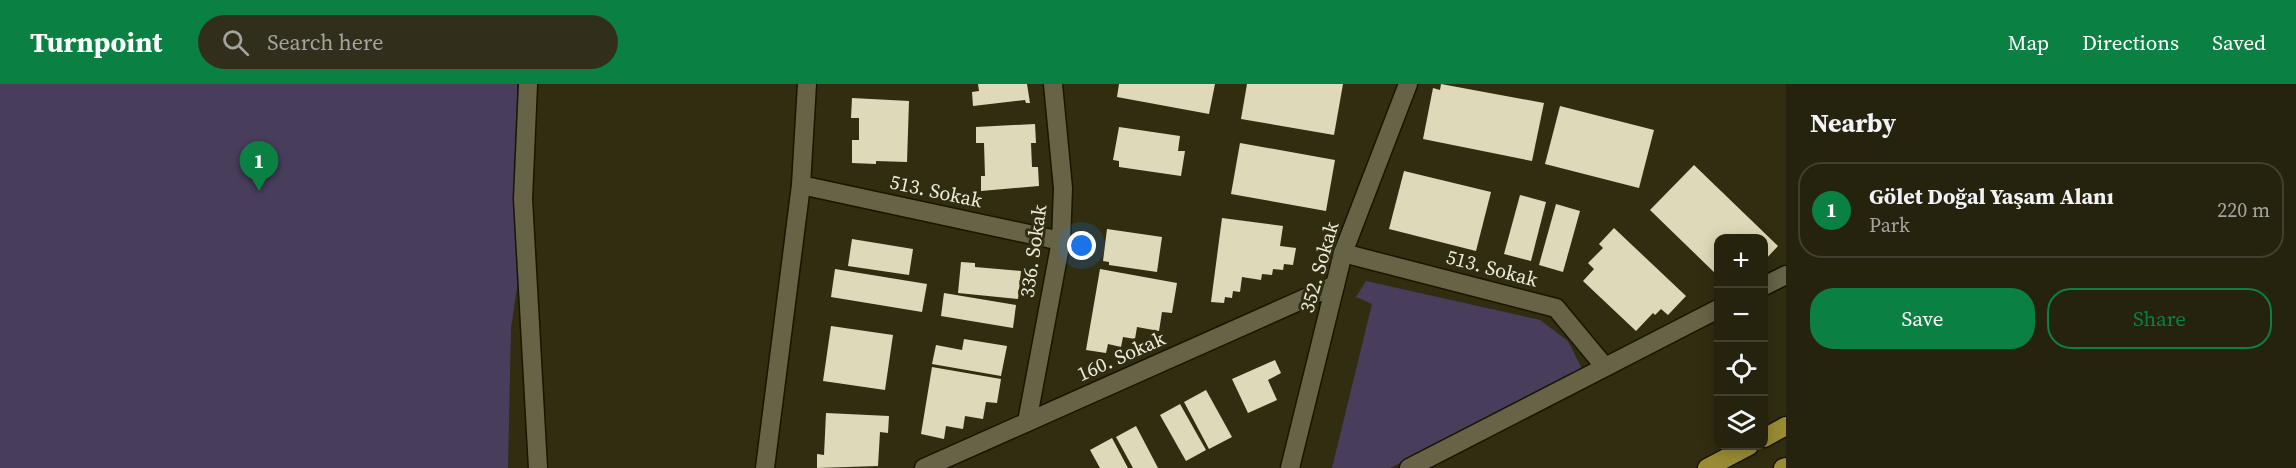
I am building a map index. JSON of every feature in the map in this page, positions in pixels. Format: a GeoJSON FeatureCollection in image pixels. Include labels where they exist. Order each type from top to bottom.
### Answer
{"type":"FeatureCollection","features":[{"type":"Feature","properties":{"kind":"main road"},"geometry":{"type":"LineString","coordinates":[[1768,436],[1786,426]]}},
{"type":"Feature","properties":{"kind":"main road"},"geometry":{"type":"LineString","coordinates":[[1707,468],[1741,450]]}},
{"type":"Feature","properties":{"kind":"street"},"geometry":{"type":"LineString","coordinates":[[528,84],[523,199],[538,468]]}},
{"type":"Feature","properties":{"kind":"street"},"geometry":{"type":"LineString","coordinates":[[765,468],[801,185],[807,84]]}},
{"type":"Feature","properties":{"kind":"street","name":"336. Sokak"},"geometry":{"type":"LineString","coordinates":[[1027,422],[1062,241],[1064,188],[1053,84]]}},
{"type":"Feature","properties":{"kind":"street","name":"352. Sokak"},"geometry":{"type":"LineString","coordinates":[[1290,468],[1343,253],[1408,84]]}},
{"type":"Feature","properties":{"kind":"street","name":"513. Sokak"},"geometry":{"type":"LineString","coordinates":[[801,185],[1062,241]]}},
{"type":"Feature","properties":{"kind":"street","name":"513. Sokak"},"geometry":{"type":"LineString","coordinates":[[1343,253],[1556,308],[1605,367]]}},
{"type":"Feature","properties":{"kind":"street"},"geometry":{"type":"LineString","coordinates":[[1768,284],[1786,275]]}},
{"type":"Feature","properties":{"kind":"street","name":"160. Sokak"},"geometry":{"type":"LineString","coordinates":[[924,468],[1335,285]]}},
{"type":"Feature","properties":{"kind":"street"},"geometry":{"type":"LineString","coordinates":[[1409,468],[1714,312]]}},
{"type":"Feature","properties":{"kind":"shaded area"},"geometry":{"type":"Polygon","coordinates":[[[0,84],[517,84],[518,281],[511,328],[508,468],[0,468],[0,84]]]}},
{"type":"Feature","properties":{"kind":"shaded area"},"geometry":{"type":"Polygon","coordinates":[[[1366,281],[1540,320],[1568,341],[1583,371],[1390,468],[1332,468],[1372,304],[1356,297],[1366,281]]]}},
{"type":"Feature","properties":{"kind":"building"},"geometry":{"type":"Polygon","coordinates":[[[978,84],[1027,84],[1030,103],[1026,103],[1025,100],[973,106],[972,92],[979,91],[978,84]]]}},
{"type":"Feature","properties":{"kind":"building"},"geometry":{"type":"Polygon","coordinates":[[[1119,84],[1215,84],[1209,114],[1117,97],[1119,84]]]}},
{"type":"Feature","properties":{"kind":"building"},"geometry":{"type":"Polygon","coordinates":[[[1247,84],[1343,84],[1334,135],[1241,119],[1247,84]]]}},
{"type":"Feature","properties":{"kind":"building"},"geometry":{"type":"Polygon","coordinates":[[[1441,84],[1544,103],[1532,161],[1423,139],[1433,88],[1440,90],[1441,84]]]}},
{"type":"Feature","properties":{"kind":"building"},"geometry":{"type":"Polygon","coordinates":[[[852,98],[909,101],[907,162],[852,163],[852,140],[859,140],[859,118],[851,118],[852,98]]]}},
{"type":"Feature","properties":{"kind":"building"},"geometry":{"type":"Polygon","coordinates":[[[1560,106],[1654,130],[1639,188],[1545,164],[1560,106]]]}},
{"type":"Feature","properties":{"kind":"building"},"geometry":{"type":"Polygon","coordinates":[[[1035,124],[1036,143],[1031,143],[1032,167],[1038,167],[1039,186],[981,191],[981,176],[985,176],[984,143],[976,143],[976,127],[1035,124]]]}},
{"type":"Feature","properties":{"kind":"building"},"geometry":{"type":"Polygon","coordinates":[[[1119,127],[1180,136],[1178,151],[1185,151],[1181,176],[1119,167],[1119,161],[1113,160],[1119,127]]]}},
{"type":"Feature","properties":{"kind":"building"},"geometry":{"type":"Polygon","coordinates":[[[1240,143],[1335,160],[1326,211],[1231,194],[1240,143]]]}},
{"type":"Feature","properties":{"kind":"building"},"geometry":{"type":"Polygon","coordinates":[[[1694,165],[1766,234],[1714,234],[1714,272],[1650,210],[1694,165]]]}},
{"type":"Feature","properties":{"kind":"building"},"geometry":{"type":"Polygon","coordinates":[[[1404,171],[1491,192],[1476,251],[1389,229],[1404,171]]]}},
{"type":"Feature","properties":{"kind":"building"},"geometry":{"type":"Polygon","coordinates":[[[1520,195],[1546,202],[1531,261],[1504,254],[1520,195]]]}},
{"type":"Feature","properties":{"kind":"building"},"geometry":{"type":"Polygon","coordinates":[[[1556,204],[1580,211],[1563,272],[1539,265],[1556,204]]]}},
{"type":"Feature","properties":{"kind":"building"},"geometry":{"type":"Polygon","coordinates":[[[1222,218],[1283,226],[1280,246],[1296,248],[1293,265],[1284,264],[1283,270],[1273,269],[1272,275],[1262,274],[1261,280],[1242,277],[1240,292],[1233,291],[1232,298],[1225,297],[1224,303],[1211,302],[1222,218]]]}},
{"type":"Feature","properties":{"kind":"building"},"geometry":{"type":"Polygon","coordinates":[[[1614,228],[1686,296],[1668,315],[1661,309],[1655,315],[1653,313],[1636,331],[1583,281],[1594,269],[1588,263],[1603,248],[1599,244],[1614,228]]]}},
{"type":"Feature","properties":{"kind":"building"},"geometry":{"type":"Polygon","coordinates":[[[1107,229],[1162,237],[1157,272],[1109,265],[1109,262],[1103,261],[1107,229]]]}},
{"type":"Feature","properties":{"kind":"building"},"geometry":{"type":"Polygon","coordinates":[[[1768,236],[1778,246],[1768,257],[1768,236]]]}},
{"type":"Feature","properties":{"kind":"building"},"geometry":{"type":"Polygon","coordinates":[[[852,239],[913,249],[909,275],[848,266],[852,239]]]}},
{"type":"Feature","properties":{"kind":"building"},"geometry":{"type":"Polygon","coordinates":[[[961,262],[975,263],[975,267],[1021,271],[1018,299],[958,293],[961,262]]]}},
{"type":"Feature","properties":{"kind":"building"},"geometry":{"type":"Polygon","coordinates":[[[835,269],[927,284],[922,312],[831,297],[835,269]]]}},
{"type":"Feature","properties":{"kind":"building"},"geometry":{"type":"Polygon","coordinates":[[[1100,269],[1177,283],[1172,313],[1162,312],[1159,331],[1137,327],[1135,339],[1123,337],[1121,347],[1108,344],[1106,353],[1086,350],[1100,269]]]}},
{"type":"Feature","properties":{"kind":"building"},"geometry":{"type":"Polygon","coordinates":[[[944,293],[1016,305],[1013,328],[941,316],[944,293]]]}},
{"type":"Feature","properties":{"kind":"building"},"geometry":{"type":"Polygon","coordinates":[[[831,326],[893,335],[885,390],[823,381],[831,326]]]}},
{"type":"Feature","properties":{"kind":"building"},"geometry":{"type":"Polygon","coordinates":[[[964,339],[1007,346],[1001,376],[932,364],[936,345],[962,350],[964,339]]]}},
{"type":"Feature","properties":{"kind":"building"},"geometry":{"type":"Polygon","coordinates":[[[1275,360],[1281,373],[1268,380],[1277,400],[1248,413],[1232,379],[1275,360]]]}},
{"type":"Feature","properties":{"kind":"building"},"geometry":{"type":"Polygon","coordinates":[[[932,367],[1001,379],[997,403],[986,402],[983,419],[965,416],[963,429],[946,426],[944,439],[921,434],[932,367]]]}},
{"type":"Feature","properties":{"kind":"building"},"geometry":{"type":"Polygon","coordinates":[[[1206,390],[1232,437],[1209,449],[1184,402],[1206,390]]]}},
{"type":"Feature","properties":{"kind":"building"},"geometry":{"type":"Polygon","coordinates":[[[1180,404],[1206,450],[1186,461],[1160,415],[1180,404]]]}},
{"type":"Feature","properties":{"kind":"building"},"geometry":{"type":"Polygon","coordinates":[[[826,413],[889,416],[888,433],[880,432],[878,466],[817,468],[817,454],[824,455],[826,413]]]}},
{"type":"Feature","properties":{"kind":"building"},"geometry":{"type":"Polygon","coordinates":[[[1136,426],[1158,468],[1133,468],[1116,437],[1136,426]]]}},
{"type":"Feature","properties":{"kind":"building"},"geometry":{"type":"Polygon","coordinates":[[[1112,438],[1128,468],[1100,468],[1090,450],[1112,438]]]}},
{"type":"Feature","properties":{"kind":"place","name":"Gölet Doğal Yaşam Alanı"},"geometry":{"type":"Point","coordinates":[259,191]}}]}
